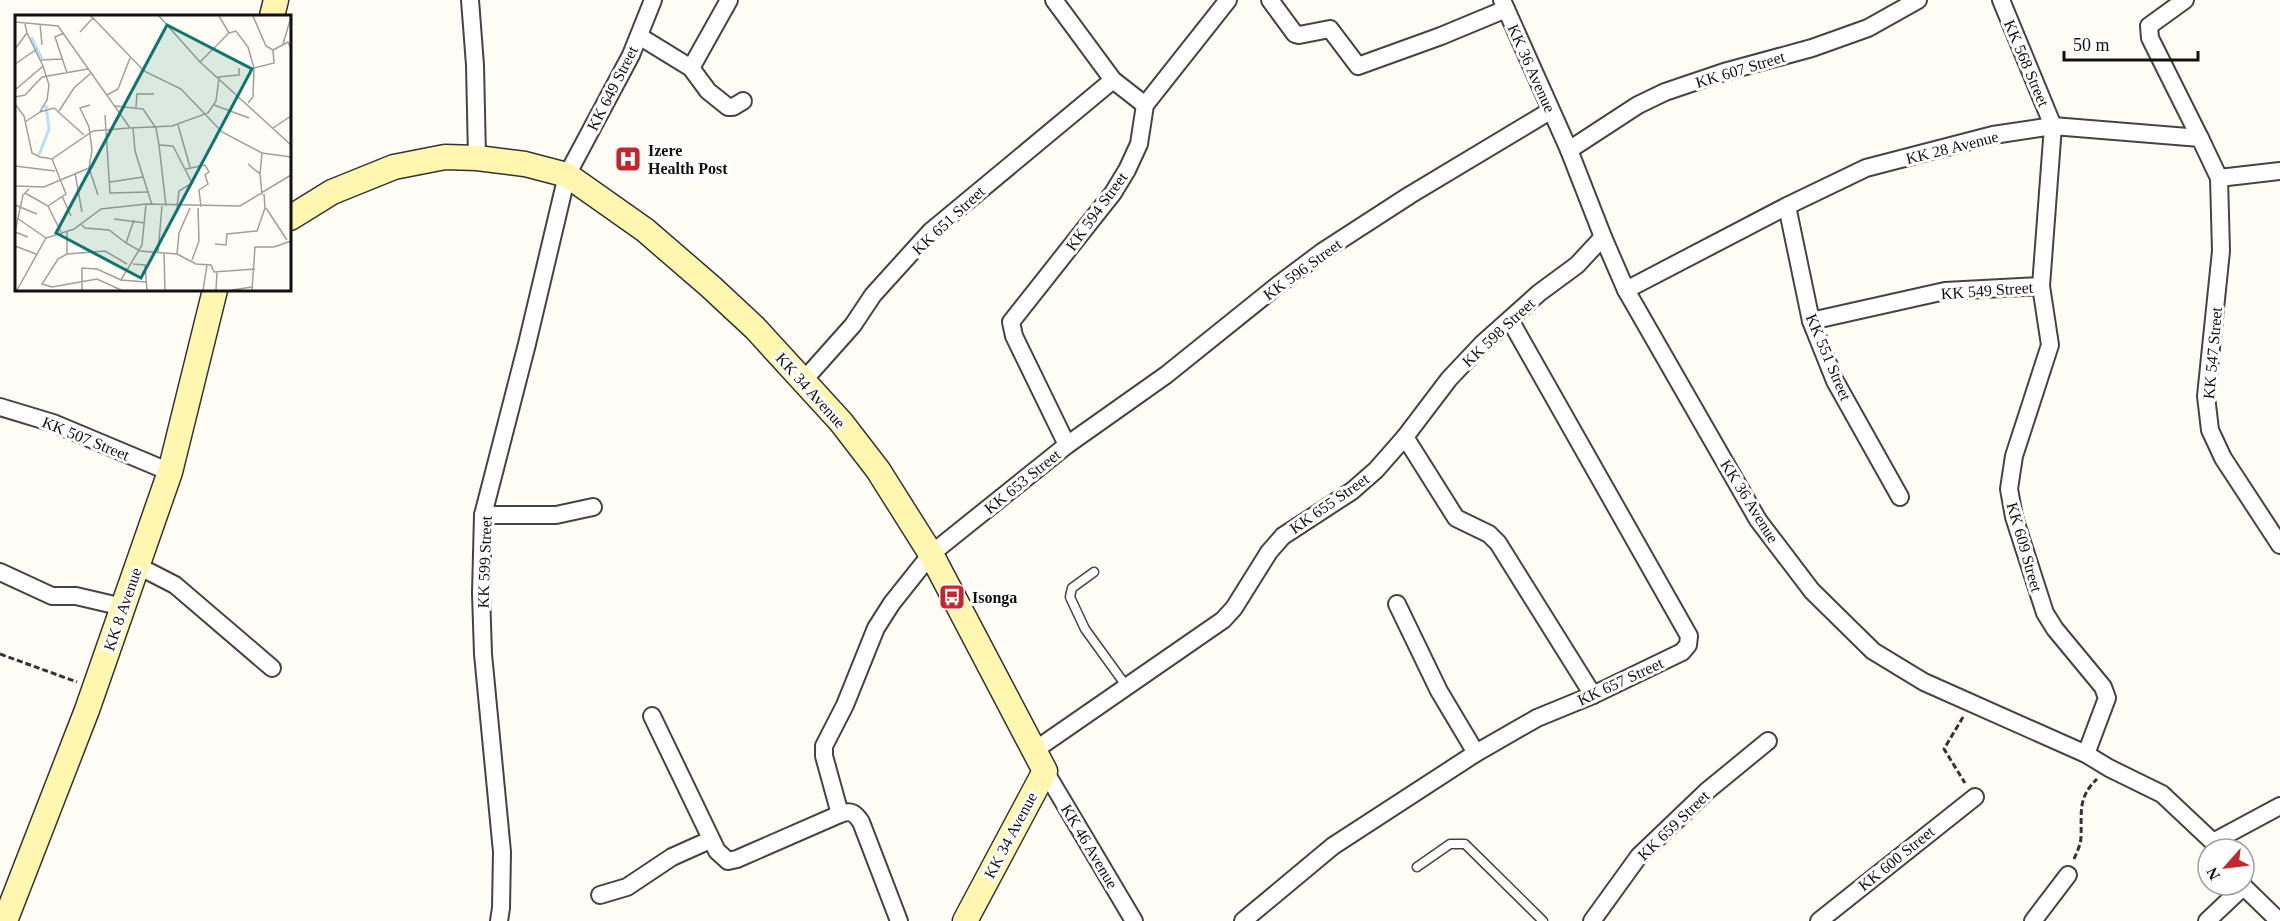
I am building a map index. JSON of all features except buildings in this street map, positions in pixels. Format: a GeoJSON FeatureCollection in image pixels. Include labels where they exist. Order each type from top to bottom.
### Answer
{"type":"FeatureCollection","features":[{"type":"Feature","properties":{"kind":"main road"},"geometry":{"type":"LineString","coordinates":[[272,15],[276,0]]}},
{"type":"Feature","properties":{"kind":"main road","name":"KK 34 Avenue"},"geometry":{"type":"LineString","coordinates":[[291,217],[332,192],[394,167],[445,157],[525,164],[567,175],[645,230],[703,279],[755,328],[841,422],[878,470],[931,554],[1040,761],[965,921]]}},
{"type":"Feature","properties":{"kind":"main road","name":"KK 8 Avenue"},"geometry":{"type":"LineString","coordinates":[[5,921],[95,688],[170,472],[215,291]]}},
{"type":"Feature","properties":{"kind":"street"},"geometry":{"type":"LineString","coordinates":[[470,0],[475,65],[477,158]]}},
{"type":"Feature","properties":{"kind":"street","name":"KK 649 Street"},"geometry":{"type":"LineString","coordinates":[[567,175],[631,55],[654,0]]}},
{"type":"Feature","properties":{"kind":"street"},"geometry":{"type":"LineString","coordinates":[[691,68],[729,0]]}},
{"type":"Feature","properties":{"kind":"street"},"geometry":{"type":"LineString","coordinates":[[1054,0],[1113,80],[1145,105]]}},
{"type":"Feature","properties":{"kind":"street","name":"KK 594 Street"},"geometry":{"type":"LineString","coordinates":[[1011,327],[1011,322],[1113,193],[1127,170],[1139,144],[1145,105],[1228,0]]}},
{"type":"Feature","properties":{"kind":"street"},"geometry":{"type":"LineString","coordinates":[[1270,0],[1295,34],[1330,29],[1358,66],[1440,36],[1504,4]]}},
{"type":"Feature","properties":{"kind":"street","name":"KK 607 Street"},"geometry":{"type":"LineString","coordinates":[[1569,150],[1638,105],[1665,92],[1724,72],[1812,48],[1868,28],[1918,0]]}},
{"type":"Feature","properties":{"kind":"street","name":"KK 568 Street"},"geometry":{"type":"LineString","coordinates":[[2001,0],[2053,126]]}},
{"type":"Feature","properties":{"kind":"street"},"geometry":{"type":"LineString","coordinates":[[2185,0],[2149,26],[2150,38],[2219,178],[2280,171]]}},
{"type":"Feature","properties":{"kind":"street","name":"KK 36 Avenue"},"geometry":{"type":"LineString","coordinates":[[1504,4],[1569,150],[1626,290],[1758,520],[1812,591],[1873,651],[1924,682],[2086,754],[2162,794],[2207,837]]}},
{"type":"Feature","properties":{"kind":"street"},"geometry":{"type":"LineString","coordinates":[[639,36],[691,68],[708,91],[728,107],[733,107],[743,101]]}},
{"type":"Feature","properties":{"kind":"street","name":"KK 651 Street"},"geometry":{"type":"LineString","coordinates":[[804,380],[853,325],[873,295],[930,232],[1113,80]]}},
{"type":"Feature","properties":{"kind":"street","name":"KK 596 Street"},"geometry":{"type":"LineString","coordinates":[[1067,445],[1166,375],[1322,252],[1410,195],[1550,111]]}},
{"type":"Feature","properties":{"kind":"street","name":"KK 28 Avenue"},"geometry":{"type":"LineString","coordinates":[[1626,290],[1787,206],[1866,168],[1993,135],[2053,126],[2200,138]]}},
{"type":"Feature","properties":{"kind":"street","name":"KK 549 Street"},"geometry":{"type":"LineString","coordinates":[[1811,321],[1945,291],[2041,286],[2053,126]]}},
{"type":"Feature","properties":{"kind":"street","name":"KK 599 Street"},"geometry":{"type":"LineString","coordinates":[[498,921],[501,908],[502,852],[483,654],[481,593],[483,515],[567,175]]}},
{"type":"Feature","properties":{"kind":"street","name":"KK 547 Street"},"geometry":{"type":"LineString","coordinates":[[2219,178],[2222,251],[2206,396],[2210,430],[2223,458],[2280,545]]}},
{"type":"Feature","properties":{"kind":"street","name":"KK 551 Street"},"geometry":{"type":"LineString","coordinates":[[1787,206],[1811,321],[1835,381],[1900,497]]}},
{"type":"Feature","properties":{"kind":"street","name":"KK 598 Street"},"geometry":{"type":"LineString","coordinates":[[1404,437],[1449,379],[1482,344],[1539,293],[1577,265],[1603,237]]}},
{"type":"Feature","properties":{"kind":"street","name":"KK 609 Street"},"geometry":{"type":"LineString","coordinates":[[2041,286],[2050,345],[2014,456],[2009,489],[2014,517],[2045,613],[2055,629],[2103,687],[2107,698],[2086,754]]}},
{"type":"Feature","properties":{"kind":"street","name":"KK 657 Street"},"geometry":{"type":"LineString","coordinates":[[1243,921],[1333,846],[1476,753],[1537,718],[1593,695],[1682,652],[1688,645],[1689,636],[1510,320]]}},
{"type":"Feature","properties":{"kind":"street","name":"KK 653 Street"},"geometry":{"type":"LineString","coordinates":[[840,814],[824,756],[824,746],[845,705],[876,628],[892,603],[931,554],[1067,445],[1011,327]]}},
{"type":"Feature","properties":{"kind":"street","name":"KK 507 Street"},"geometry":{"type":"LineString","coordinates":[[0,407],[53,423],[170,472]]}},
{"type":"Feature","properties":{"kind":"street"},"geometry":{"type":"LineString","coordinates":[[1404,437],[1456,518],[1489,534],[1498,543],[1593,695]]}},
{"type":"Feature","properties":{"kind":"street","name":"KK 655 Street"},"geometry":{"type":"LineString","coordinates":[[1040,761],[1127,687],[1223,620],[1234,608],[1269,552],[1283,536],[1352,491],[1376,470],[1404,437]]}},
{"type":"Feature","properties":{"kind":"street"},"geometry":{"type":"LineString","coordinates":[[483,515],[556,515],[592,507]]}},
{"type":"Feature","properties":{"kind":"street"},"geometry":{"type":"LineString","coordinates":[[138,566],[175,585],[272,668]]}},
{"type":"Feature","properties":{"kind":"street"},"geometry":{"type":"LineString","coordinates":[[0,572],[52,596],[76,596],[123,607]]}},
{"type":"Feature","properties":{"kind":"street"},"geometry":{"type":"LineString","coordinates":[[1397,604],[1439,691],[1476,753]]}},
{"type":"Feature","properties":{"kind":"street"},"geometry":{"type":"LineString","coordinates":[[651,716],[710,840],[717,851],[728,861],[737,860],[840,814],[848,811],[855,813],[861,822],[899,921]]}},
{"type":"Feature","properties":{"kind":"street","name":"KK 659 Street"},"geometry":{"type":"LineString","coordinates":[[1592,921],[1639,856],[1707,791],[1768,741]]}},
{"type":"Feature","properties":{"kind":"street","name":"KK 46 Avenue"},"geometry":{"type":"LineString","coordinates":[[1040,761],[1134,921]]}},
{"type":"Feature","properties":{"kind":"street","name":"KK 600 Street"},"geometry":{"type":"LineString","coordinates":[[1819,921],[1975,796]]}},
{"type":"Feature","properties":{"kind":"street"},"geometry":{"type":"LineString","coordinates":[[2231,837],[2280,807]]}},
{"type":"Feature","properties":{"kind":"street"},"geometry":{"type":"LineString","coordinates":[[600,895],[627,887],[672,857],[710,840]]}},
{"type":"Feature","properties":{"kind":"street"},"geometry":{"type":"LineString","coordinates":[[2033,921],[2068,875]]}},
{"type":"Feature","properties":{"kind":"street"},"geometry":{"type":"LineString","coordinates":[[2206,921],[2231,897]]}},
{"type":"Feature","properties":{"kind":"street"},"geometry":{"type":"LineString","coordinates":[[2254,897],[2279,921]]}},
{"type":"Feature","properties":{"kind":"lane"},"geometry":{"type":"LineString","coordinates":[[1094,572],[1072,588],[1070,597],[1085,630],[1127,687]]}},
{"type":"Feature","properties":{"kind":"lane"},"geometry":{"type":"LineString","coordinates":[[1417,867],[1450,844],[1465,844],[1543,921]]}},
{"type":"Feature","properties":{"kind":"path"},"geometry":{"type":"LineString","coordinates":[[0,654],[95,688]]}},
{"type":"Feature","properties":{"kind":"path"},"geometry":{"type":"LineString","coordinates":[[1971,703],[1944,749],[1958,774],[1975,796]]}},
{"type":"Feature","properties":{"kind":"path"},"geometry":{"type":"LineString","coordinates":[[2068,875],[2081,840],[2080,810],[2087,788],[2109,768]]}},
{"type":"Feature","properties":{"kind":"place","name":"Izere Health Post"},"geometry":{"type":"Point","coordinates":[628,159]}},
{"type":"Feature","properties":{"kind":"place","name":"Isonga"},"geometry":{"type":"Point","coordinates":[952,597]}}]}
